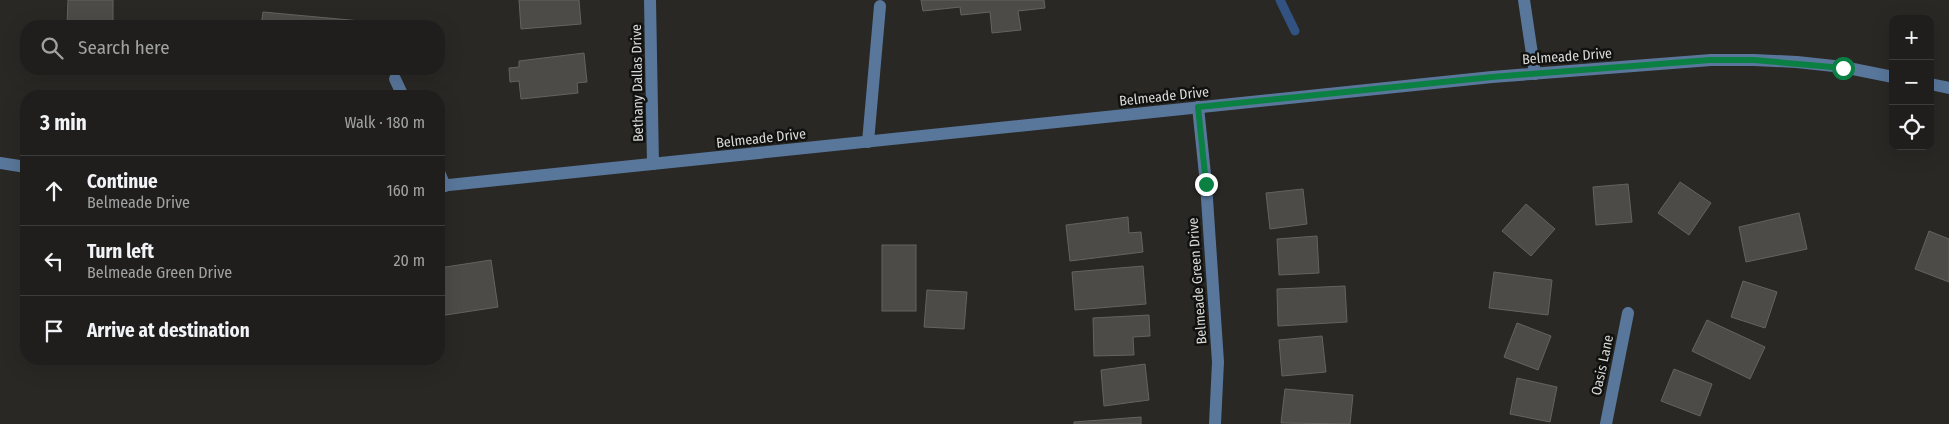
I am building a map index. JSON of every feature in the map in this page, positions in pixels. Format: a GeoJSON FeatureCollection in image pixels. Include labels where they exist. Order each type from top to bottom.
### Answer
{"type":"FeatureCollection","features":[{"type":"Feature","properties":{"kind":"street","name":"Bethany Dallas Drive"},"geometry":{"type":"LineString","coordinates":[[650,0],[653,164]]}},
{"type":"Feature","properties":{"kind":"street"},"geometry":{"type":"LineString","coordinates":[[1524,0],[1535,74]]}},
{"type":"Feature","properties":{"kind":"street"},"geometry":{"type":"LineString","coordinates":[[868,142],[880,6]]}},
{"type":"Feature","properties":{"kind":"street","name":"Belmeade Drive"},"geometry":{"type":"LineString","coordinates":[[445,186],[1198,107],[1535,74],[1710,60],[1754,60],[1843,68],[1889,76]]}},
{"type":"Feature","properties":{"kind":"street"},"geometry":{"type":"LineString","coordinates":[[395,79],[400,90]]}},
{"type":"Feature","properties":{"kind":"street"},"geometry":{"type":"LineString","coordinates":[[1934,85],[1949,88]]}},
{"type":"Feature","properties":{"kind":"street","name":"Belmeade Green Drive"},"geometry":{"type":"LineString","coordinates":[[1198,107],[1206,184],[1218,362],[1215,424]]}},
{"type":"Feature","properties":{"kind":"street"},"geometry":{"type":"LineString","coordinates":[[0,163],[20,166]]}},
{"type":"Feature","properties":{"kind":"street","name":"Oasis Lane"},"geometry":{"type":"LineString","coordinates":[[1606,424],[1628,313]]}},
{"type":"Feature","properties":{"kind":"building"},"geometry":{"type":"Polygon","coordinates":[[[68,0],[113,0],[113,20],[67,20],[68,0]]]}},
{"type":"Feature","properties":{"kind":"building"},"geometry":{"type":"Polygon","coordinates":[[[519,0],[579,0],[581,24],[521,29],[519,0]]]}},
{"type":"Feature","properties":{"kind":"building"},"geometry":{"type":"Polygon","coordinates":[[[921,0],[1044,0],[1045,8],[1018,11],[1021,30],[992,33],[990,12],[961,15],[960,7],[923,11],[921,0]]]}},
{"type":"Feature","properties":{"kind":"building"},"geometry":{"type":"Polygon","coordinates":[[[263,12],[350,20],[262,20],[263,12]]]}},
{"type":"Feature","properties":{"kind":"building"},"geometry":{"type":"Polygon","coordinates":[[[584,53],[587,82],[577,83],[578,93],[521,99],[519,81],[510,82],[509,68],[519,67],[519,61],[584,53]]]}},
{"type":"Feature","properties":{"kind":"building"},"geometry":{"type":"Polygon","coordinates":[[[1680,182],[1711,203],[1689,235],[1658,213],[1680,182]]]}},
{"type":"Feature","properties":{"kind":"building"},"geometry":{"type":"Polygon","coordinates":[[[1628,184],[1632,222],[1596,225],[1593,187],[1628,184]]]}},
{"type":"Feature","properties":{"kind":"building"},"geometry":{"type":"Polygon","coordinates":[[[1303,189],[1307,224],[1270,229],[1266,193],[1303,189]]]}},
{"type":"Feature","properties":{"kind":"building"},"geometry":{"type":"Polygon","coordinates":[[[1526,204],[1555,229],[1531,256],[1502,231],[1526,204]]]}},
{"type":"Feature","properties":{"kind":"building"},"geometry":{"type":"Polygon","coordinates":[[[1799,213],[1807,249],[1746,262],[1739,227],[1799,213]]]}},
{"type":"Feature","properties":{"kind":"building"},"geometry":{"type":"Polygon","coordinates":[[[1128,217],[1129,233],[1141,232],[1143,252],[1070,261],[1066,225],[1128,217]]]}},
{"type":"Feature","properties":{"kind":"building"},"geometry":{"type":"Polygon","coordinates":[[[1929,231],[1949,239],[1949,282],[1915,269],[1929,231]]]}},
{"type":"Feature","properties":{"kind":"building"},"geometry":{"type":"Polygon","coordinates":[[[1317,236],[1319,273],[1279,275],[1277,239],[1317,236]]]}},
{"type":"Feature","properties":{"kind":"building"},"geometry":{"type":"Polygon","coordinates":[[[882,245],[916,245],[916,311],[882,311],[882,245]]]}},
{"type":"Feature","properties":{"kind":"building"},"geometry":{"type":"Polygon","coordinates":[[[491,260],[498,307],[445,315],[445,267],[491,260]]]}},
{"type":"Feature","properties":{"kind":"building"},"geometry":{"type":"Polygon","coordinates":[[[1143,266],[1146,304],[1075,310],[1072,272],[1143,266]]]}},
{"type":"Feature","properties":{"kind":"building"},"geometry":{"type":"Polygon","coordinates":[[[1494,272],[1552,280],[1548,315],[1489,308],[1494,272]]]}},
{"type":"Feature","properties":{"kind":"building"},"geometry":{"type":"Polygon","coordinates":[[[1743,281],[1777,292],[1765,328],[1731,317],[1743,281]]]}},
{"type":"Feature","properties":{"kind":"building"},"geometry":{"type":"Polygon","coordinates":[[[1345,286],[1347,322],[1278,326],[1277,289],[1345,286]]]}},
{"type":"Feature","properties":{"kind":"building"},"geometry":{"type":"Polygon","coordinates":[[[927,290],[967,292],[964,329],[924,327],[927,290]]]}},
{"type":"Feature","properties":{"kind":"building"},"geometry":{"type":"Polygon","coordinates":[[[1149,315],[1150,336],[1133,337],[1134,355],[1094,356],[1093,318],[1149,315]]]}},
{"type":"Feature","properties":{"kind":"building"},"geometry":{"type":"Polygon","coordinates":[[[1707,320],[1765,347],[1750,379],[1692,351],[1707,320]]]}},
{"type":"Feature","properties":{"kind":"building"},"geometry":{"type":"Polygon","coordinates":[[[1517,323],[1551,336],[1538,370],[1504,357],[1517,323]]]}},
{"type":"Feature","properties":{"kind":"building"},"geometry":{"type":"Polygon","coordinates":[[[1322,336],[1326,372],[1282,376],[1279,340],[1322,336]]]}},
{"type":"Feature","properties":{"kind":"building"},"geometry":{"type":"Polygon","coordinates":[[[1145,364],[1149,400],[1104,406],[1101,370],[1145,364]]]}},
{"type":"Feature","properties":{"kind":"building"},"geometry":{"type":"Polygon","coordinates":[[[1674,369],[1712,384],[1700,416],[1661,401],[1674,369]]]}},
{"type":"Feature","properties":{"kind":"building"},"geometry":{"type":"Polygon","coordinates":[[[1517,378],[1557,387],[1550,422],[1510,414],[1517,378]]]}},
{"type":"Feature","properties":{"kind":"building"},"geometry":{"type":"Polygon","coordinates":[[[1285,389],[1353,395],[1350,424],[1281,423],[1285,389]]]}},
{"type":"Feature","properties":{"kind":"building"},"geometry":{"type":"Polygon","coordinates":[[[1141,417],[1141,424],[1074,424],[1074,422],[1141,417]]]}},
{"type":"Feature","properties":{"kind":"waterway"},"geometry":{"type":"LineString","coordinates":[[1280,0],[1295,31]]}},
{"type":"Feature","properties":{"kind":"route"},"geometry":{"type":"LineString","coordinates":[[1206,184],[1198,107],[1492,77],[1710,60],[1796,62],[1843,68]]}}]}
